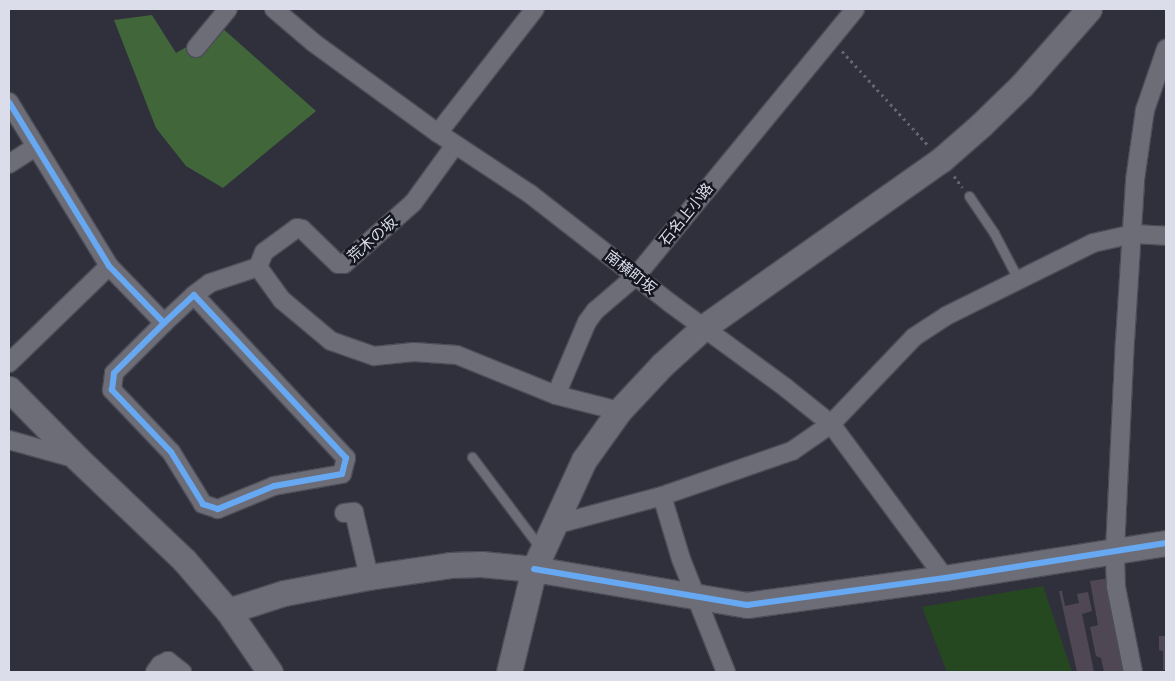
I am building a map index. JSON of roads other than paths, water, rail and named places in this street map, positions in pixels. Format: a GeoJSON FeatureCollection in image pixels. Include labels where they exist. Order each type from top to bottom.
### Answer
{"type":"FeatureCollection","features":[{"type":"Feature","properties":{"kind":"street"},"geometry":{"type":"LineString","coordinates":[[196,48],[228,9]]}},
{"type":"Feature","properties":{"kind":"street","name":"南横町坂"},"geometry":{"type":"LineString","coordinates":[[274,9],[314,43],[438,133],[530,194],[831,424],[945,578]]}},
{"type":"Feature","properties":{"kind":"street"},"geometry":{"type":"LineString","coordinates":[[438,133],[535,9]]}},
{"type":"Feature","properties":{"kind":"street","name":"石名上小路"},"geometry":{"type":"LineString","coordinates":[[556,394],[587,322],[595,311],[636,276],[734,154],[855,9]]}},
{"type":"Feature","properties":{"kind":"street"},"geometry":{"type":"LineString","coordinates":[[509,672],[538,560],[584,460],[619,411],[662,366],[704,327],[941,160],[1022,85],[1088,9]]}},
{"type":"Feature","properties":{"kind":"street"},"geometry":{"type":"LineString","coordinates":[[1134,672],[1116,587],[1115,550],[1125,341],[1135,180],[1145,110],[1166,49]]}},
{"type":"Feature","properties":{"kind":"street"},"geometry":{"type":"LineString","coordinates":[[9,102],[109,266],[164,323]]}},
{"type":"Feature","properties":{"kind":"street","name":"荒木の坂"},"geometry":{"type":"LineString","coordinates":[[258,267],[264,252],[297,228],[302,229],[338,264],[344,264],[413,203],[455,144]]}},
{"type":"Feature","properties":{"kind":"street"},"geometry":{"type":"LineString","coordinates":[[9,164],[35,147]]}},
{"type":"Feature","properties":{"kind":"street"},"geometry":{"type":"LineString","coordinates":[[554,525],[662,496],[792,451],[831,424],[914,337],[946,316],[1093,242],[1133,234],[1166,236]]}},
{"type":"Feature","properties":{"kind":"street"},"geometry":{"type":"LineString","coordinates":[[9,363],[109,266]]}},
{"type":"Feature","properties":{"kind":"street"},"geometry":{"type":"LineString","coordinates":[[194,295],[346,458],[342,474],[274,486],[218,509],[203,504],[171,452],[112,390],[114,373],[164,323],[194,295],[210,283],[258,267],[282,300],[331,341],[374,356],[414,352],[457,355],[556,394],[619,411]]}},
{"type":"Feature","properties":{"kind":"street"},"geometry":{"type":"LineString","coordinates":[[9,389],[78,459],[184,560],[228,611],[270,672]]}},
{"type":"Feature","properties":{"kind":"street"},"geometry":{"type":"LineString","coordinates":[[9,440],[78,459]]}},
{"type":"Feature","properties":{"kind":"street"},"geometry":{"type":"LineString","coordinates":[[662,496],[695,596],[726,672]]}},
{"type":"Feature","properties":{"kind":"street"},"geometry":{"type":"LineString","coordinates":[[344,513],[354,512],[369,577]]}},
{"type":"Feature","properties":{"kind":"street"},"geometry":{"type":"LineString","coordinates":[[228,611],[284,593],[369,577],[450,565],[538,560],[695,596],[747,605],[945,578],[1166,543]]}},
{"type":"Feature","properties":{"kind":"street"},"geometry":{"type":"LineString","coordinates":[[155,672],[160,665],[168,661],[182,672]]}},
{"type":"Feature","properties":{"kind":"lane"},"geometry":{"type":"LineString","coordinates":[[969,196],[994,233],[1018,279]]}},
{"type":"Feature","properties":{"kind":"lane"},"geometry":{"type":"LineString","coordinates":[[472,457],[538,560]]}}]}
